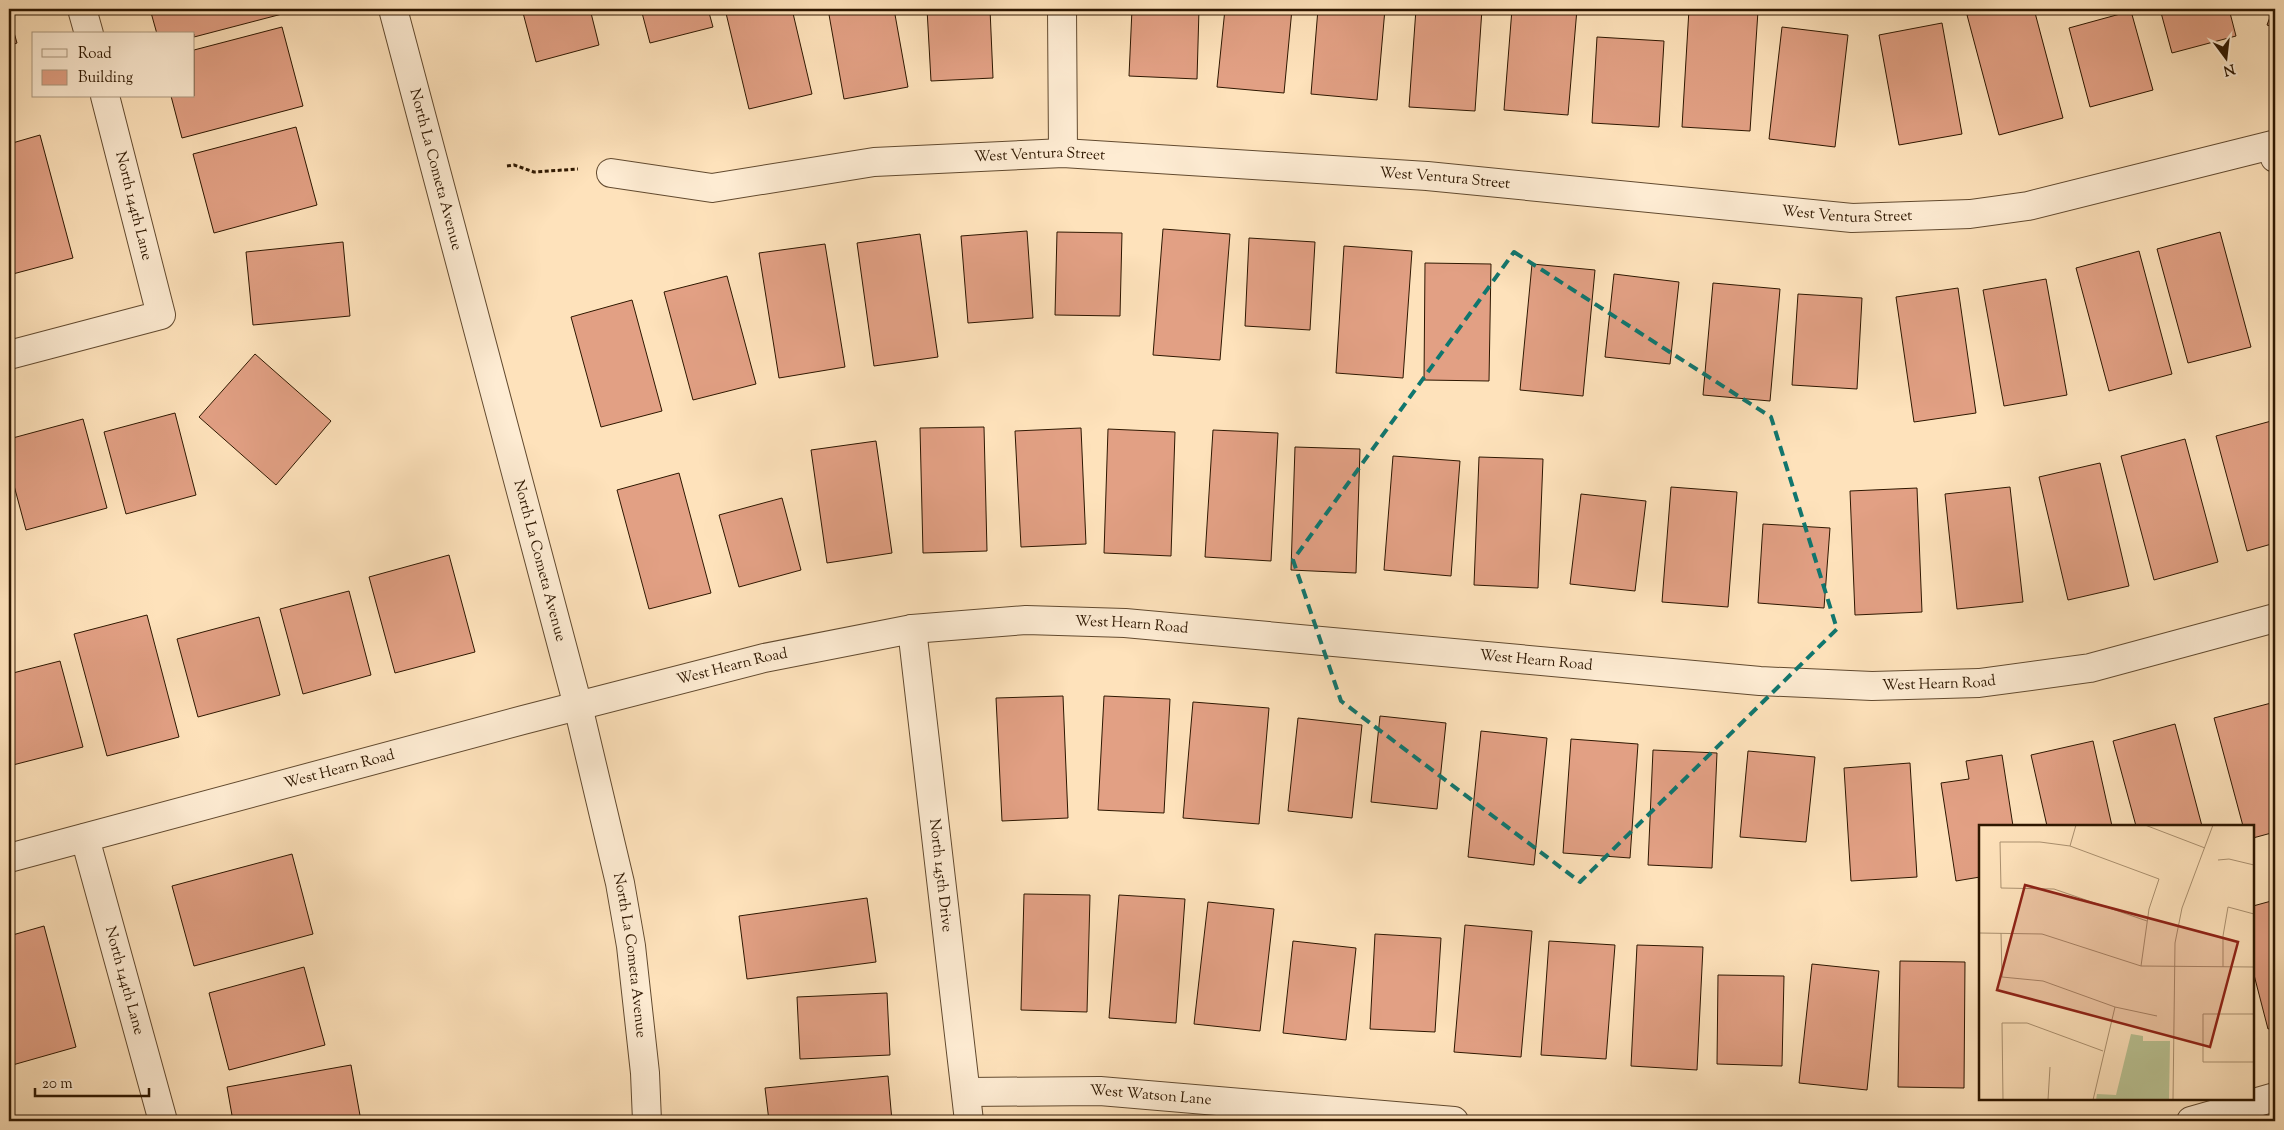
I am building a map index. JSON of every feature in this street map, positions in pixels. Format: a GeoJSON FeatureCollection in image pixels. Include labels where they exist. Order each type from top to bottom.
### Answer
{"type":"FeatureCollection","features":[{"type":"Feature","properties":{"kind":"street"},"geometry":{"type":"LineString","coordinates":[[82,9],[88,32]]}},
{"type":"Feature","properties":{"kind":"street","name":"North La Cometa Avenue"},"geometry":{"type":"LineString","coordinates":[[393,9],[578,706],[620,883],[631,946],[645,1073],[647,1121]]}},
{"type":"Feature","properties":{"kind":"street"},"geometry":{"type":"LineString","coordinates":[[1062,9],[1063,153]]}},
{"type":"Feature","properties":{"kind":"street","name":"North 144th Lane"},"geometry":{"type":"LineString","coordinates":[[9,354],[161,315],[106,98]]}},
{"type":"Feature","properties":{"kind":"street","name":"West Ventura Street"},"geometry":{"type":"LineString","coordinates":[[611,173],[712,188],[874,162],[1063,153],[1426,176],[1852,218],[1970,214],[2028,206],[2274,152]]}},
{"type":"Feature","properties":{"kind":"street","name":"West Hearn Road"},"geometry":{"type":"LineString","coordinates":[[9,858],[764,658],[912,629],[1026,620],[1125,623],[1760,681],[1872,686],[1979,683],[2090,668],[2275,618]]}},
{"type":"Feature","properties":{"kind":"street","name":"North 145th Drive"},"geometry":{"type":"LineString","coordinates":[[912,629],[969,1121]]}},
{"type":"Feature","properties":{"kind":"street","name":"North 144th Lane"},"geometry":{"type":"LineString","coordinates":[[85,838],[162,1121]]}},
{"type":"Feature","properties":{"kind":"street","name":"West Watson Lane"},"geometry":{"type":"LineString","coordinates":[[967,1092],[1100,1091],[1454,1121]]}},
{"type":"Feature","properties":{"kind":"street"},"geometry":{"type":"LineString","coordinates":[[2191,1121],[2275,1097]]}},
{"type":"Feature","properties":{"kind":"path"},"geometry":{"type":"LineString","coordinates":[[507,166],[514,165],[534,172],[584,169],[611,173]]}},
{"type":"Feature","properties":{"kind":"highlighted area"},"geometry":{"type":"Polygon","coordinates":[[[1514,252],[1771,417],[1837,629],[1580,882],[1341,701],[1293,560],[1514,252]]]}},
{"type":"Feature","properties":{"kind":"building"},"geometry":{"type":"Polygon","coordinates":[[[150,9],[280,9],[282,14],[195,37],[195,32],[156,32],[150,9]]]}},
{"type":"Feature","properties":{"kind":"building"},"geometry":{"type":"Polygon","coordinates":[[[522,9],[590,9],[599,45],[536,62],[522,9]]]}},
{"type":"Feature","properties":{"kind":"building"},"geometry":{"type":"Polygon","coordinates":[[[641,9],[708,9],[713,27],[650,43],[641,9]]]}},
{"type":"Feature","properties":{"kind":"building"},"geometry":{"type":"Polygon","coordinates":[[[725,9],[792,9],[812,94],[749,109],[725,9]]]}},
{"type":"Feature","properties":{"kind":"building"},"geometry":{"type":"Polygon","coordinates":[[[828,9],[894,9],[908,87],[844,99],[828,9]]]}},
{"type":"Feature","properties":{"kind":"building"},"geometry":{"type":"Polygon","coordinates":[[[927,9],[990,9],[993,78],[931,81],[927,9]]]}},
{"type":"Feature","properties":{"kind":"building"},"geometry":{"type":"Polygon","coordinates":[[[1132,9],[1199,9],[1197,79],[1129,76],[1132,9]]]}},
{"type":"Feature","properties":{"kind":"building"},"geometry":{"type":"Polygon","coordinates":[[[1225,9],[1292,9],[1284,93],[1217,87],[1225,9]]]}},
{"type":"Feature","properties":{"kind":"building"},"geometry":{"type":"Polygon","coordinates":[[[1318,9],[1385,9],[1377,100],[1311,94],[1318,9]]]}},
{"type":"Feature","properties":{"kind":"building"},"geometry":{"type":"Polygon","coordinates":[[[1416,9],[1482,9],[1475,111],[1409,107],[1416,9]]]}},
{"type":"Feature","properties":{"kind":"building"},"geometry":{"type":"Polygon","coordinates":[[[1512,9],[1577,9],[1568,115],[1504,110],[1512,9]]]}},
{"type":"Feature","properties":{"kind":"building"},"geometry":{"type":"Polygon","coordinates":[[[1689,9],[1758,11],[1750,131],[1682,127],[1689,9]]]}},
{"type":"Feature","properties":{"kind":"building"},"geometry":{"type":"Polygon","coordinates":[[[1989,9],[2034,9],[2063,118],[1999,135],[1967,15],[1989,9]]]}},
{"type":"Feature","properties":{"kind":"building"},"geometry":{"type":"Polygon","coordinates":[[[2160,9],[2229,9],[2236,36],[2172,53],[2160,9]]]}},
{"type":"Feature","properties":{"kind":"building"},"geometry":{"type":"Polygon","coordinates":[[[2273,9],[2275,9],[2275,28],[2267,25],[2273,9]]]}},
{"type":"Feature","properties":{"kind":"building"},"geometry":{"type":"Polygon","coordinates":[[[2131,11],[2153,90],[2090,107],[2069,28],[2131,11]]]}},
{"type":"Feature","properties":{"kind":"building"},"geometry":{"type":"Polygon","coordinates":[[[9,15],[17,43],[9,46],[9,15]]]}},
{"type":"Feature","properties":{"kind":"building"},"geometry":{"type":"Polygon","coordinates":[[[1942,23],[1962,134],[1899,145],[1879,35],[1942,23]]]}},
{"type":"Feature","properties":{"kind":"building"},"geometry":{"type":"Polygon","coordinates":[[[282,27],[303,106],[182,138],[172,98],[195,98],[195,50],[282,27]]]}},
{"type":"Feature","properties":{"kind":"building"},"geometry":{"type":"Polygon","coordinates":[[[1782,27],[1848,35],[1835,147],[1769,139],[1782,27]]]}},
{"type":"Feature","properties":{"kind":"building"},"geometry":{"type":"Polygon","coordinates":[[[1597,37],[1664,41],[1659,127],[1592,123],[1597,37]]]}},
{"type":"Feature","properties":{"kind":"building"},"geometry":{"type":"Polygon","coordinates":[[[296,127],[317,205],[214,233],[193,154],[296,127]]]}},
{"type":"Feature","properties":{"kind":"building"},"geometry":{"type":"Polygon","coordinates":[[[40,135],[73,258],[9,275],[9,144],[40,135]]]}},
{"type":"Feature","properties":{"kind":"building"},"geometry":{"type":"Polygon","coordinates":[[[1163,229],[1230,234],[1220,360],[1153,355],[1163,229]]]}},
{"type":"Feature","properties":{"kind":"building"},"geometry":{"type":"Polygon","coordinates":[[[1027,231],[1033,318],[968,323],[961,236],[1027,231]]]}},
{"type":"Feature","properties":{"kind":"building"},"geometry":{"type":"Polygon","coordinates":[[[1057,232],[1122,233],[1120,316],[1055,315],[1057,232]]]}},
{"type":"Feature","properties":{"kind":"building"},"geometry":{"type":"Polygon","coordinates":[[[2220,232],[2251,347],[2188,363],[2157,249],[2220,232]]]}},
{"type":"Feature","properties":{"kind":"building"},"geometry":{"type":"Polygon","coordinates":[[[920,234],[938,357],[874,366],[857,243],[920,234]]]}},
{"type":"Feature","properties":{"kind":"building"},"geometry":{"type":"Polygon","coordinates":[[[1249,238],[1315,242],[1310,330],[1245,326],[1249,238]]]}},
{"type":"Feature","properties":{"kind":"building"},"geometry":{"type":"Polygon","coordinates":[[[343,242],[350,316],[253,325],[246,252],[343,242]]]}},
{"type":"Feature","properties":{"kind":"building"},"geometry":{"type":"Polygon","coordinates":[[[825,244],[845,367],[779,378],[759,253],[825,244]]]}},
{"type":"Feature","properties":{"kind":"building"},"geometry":{"type":"Polygon","coordinates":[[[1344,246],[1412,251],[1403,378],[1336,373],[1344,246]]]}},
{"type":"Feature","properties":{"kind":"building"},"geometry":{"type":"Polygon","coordinates":[[[2139,251],[2172,374],[2109,391],[2076,268],[2139,251]]]}},
{"type":"Feature","properties":{"kind":"building"},"geometry":{"type":"Polygon","coordinates":[[[1425,263],[1491,264],[1489,381],[1424,380],[1425,263]]]}},
{"type":"Feature","properties":{"kind":"building"},"geometry":{"type":"Polygon","coordinates":[[[1532,264],[1595,270],[1583,396],[1520,390],[1532,264]]]}},
{"type":"Feature","properties":{"kind":"building"},"geometry":{"type":"Polygon","coordinates":[[[1614,274],[1679,282],[1670,364],[1605,357],[1614,274]]]}},
{"type":"Feature","properties":{"kind":"building"},"geometry":{"type":"Polygon","coordinates":[[[727,276],[756,384],[693,400],[664,292],[727,276]]]}},
{"type":"Feature","properties":{"kind":"building"},"geometry":{"type":"Polygon","coordinates":[[[2046,279],[2067,395],[2004,406],[1983,290],[2046,279]]]}},
{"type":"Feature","properties":{"kind":"building"},"geometry":{"type":"Polygon","coordinates":[[[1713,283],[1780,289],[1770,401],[1703,395],[1713,283]]]}},
{"type":"Feature","properties":{"kind":"building"},"geometry":{"type":"Polygon","coordinates":[[[1958,288],[1976,413],[1914,422],[1896,297],[1958,288]]]}},
{"type":"Feature","properties":{"kind":"building"},"geometry":{"type":"Polygon","coordinates":[[[1798,294],[1862,298],[1857,389],[1792,385],[1798,294]]]}},
{"type":"Feature","properties":{"kind":"building"},"geometry":{"type":"Polygon","coordinates":[[[632,300],[662,411],[601,427],[571,317],[632,300]]]}},
{"type":"Feature","properties":{"kind":"building"},"geometry":{"type":"Polygon","coordinates":[[[255,354],[331,421],[276,485],[199,417],[255,354]]]}},
{"type":"Feature","properties":{"kind":"building"},"geometry":{"type":"Polygon","coordinates":[[[175,413],[196,495],[126,514],[104,432],[175,413]]]}},
{"type":"Feature","properties":{"kind":"building"},"geometry":{"type":"Polygon","coordinates":[[[83,419],[107,508],[26,530],[9,467],[9,439],[83,419]]]}},
{"type":"Feature","properties":{"kind":"building"},"geometry":{"type":"Polygon","coordinates":[[[2275,420],[2275,543],[2247,551],[2216,436],[2275,420]]]}},
{"type":"Feature","properties":{"kind":"building"},"geometry":{"type":"Polygon","coordinates":[[[984,427],[987,551],[923,553],[920,428],[984,427]]]}},
{"type":"Feature","properties":{"kind":"building"},"geometry":{"type":"Polygon","coordinates":[[[1081,428],[1086,544],[1021,547],[1015,431],[1081,428]]]}},
{"type":"Feature","properties":{"kind":"building"},"geometry":{"type":"Polygon","coordinates":[[[1108,429],[1175,432],[1171,556],[1104,553],[1108,429]]]}},
{"type":"Feature","properties":{"kind":"building"},"geometry":{"type":"Polygon","coordinates":[[[1213,430],[1278,433],[1271,561],[1205,557],[1213,430]]]}},
{"type":"Feature","properties":{"kind":"building"},"geometry":{"type":"Polygon","coordinates":[[[2185,439],[2218,562],[2154,580],[2121,456],[2185,439]]]}},
{"type":"Feature","properties":{"kind":"building"},"geometry":{"type":"Polygon","coordinates":[[[876,441],[892,553],[827,563],[811,450],[876,441]]]}},
{"type":"Feature","properties":{"kind":"building"},"geometry":{"type":"Polygon","coordinates":[[[1295,447],[1360,449],[1356,573],[1291,570],[1295,447]]]}},
{"type":"Feature","properties":{"kind":"building"},"geometry":{"type":"Polygon","coordinates":[[[1393,456],[1460,461],[1451,576],[1384,570],[1393,456]]]}},
{"type":"Feature","properties":{"kind":"building"},"geometry":{"type":"Polygon","coordinates":[[[1479,457],[1543,459],[1538,588],[1474,585],[1479,457]]]}},
{"type":"Feature","properties":{"kind":"building"},"geometry":{"type":"Polygon","coordinates":[[[2100,463],[2129,586],[2068,600],[2039,477],[2100,463]]]}},
{"type":"Feature","properties":{"kind":"building"},"geometry":{"type":"Polygon","coordinates":[[[679,473],[711,593],[649,609],[617,490],[679,473]]]}},
{"type":"Feature","properties":{"kind":"building"},"geometry":{"type":"Polygon","coordinates":[[[1671,487],[1737,492],[1728,607],[1662,602],[1671,487]]]}},
{"type":"Feature","properties":{"kind":"building"},"geometry":{"type":"Polygon","coordinates":[[[2010,487],[2023,602],[1957,609],[1945,494],[2010,487]]]}},
{"type":"Feature","properties":{"kind":"building"},"geometry":{"type":"Polygon","coordinates":[[[1917,488],[1922,612],[1855,615],[1850,491],[1917,488]]]}},
{"type":"Feature","properties":{"kind":"building"},"geometry":{"type":"Polygon","coordinates":[[[1581,494],[1646,501],[1635,591],[1570,584],[1581,494]]]}},
{"type":"Feature","properties":{"kind":"building"},"geometry":{"type":"Polygon","coordinates":[[[782,498],[801,570],[739,587],[719,515],[782,498]]]}},
{"type":"Feature","properties":{"kind":"building"},"geometry":{"type":"Polygon","coordinates":[[[1763,524],[1830,528],[1824,608],[1758,603],[1763,524]]]}},
{"type":"Feature","properties":{"kind":"building"},"geometry":{"type":"Polygon","coordinates":[[[449,555],[475,652],[395,673],[369,577],[449,555]]]}},
{"type":"Feature","properties":{"kind":"building"},"geometry":{"type":"Polygon","coordinates":[[[349,591],[371,675],[303,694],[280,609],[349,591]]]}},
{"type":"Feature","properties":{"kind":"building"},"geometry":{"type":"Polygon","coordinates":[[[147,615],[179,737],[107,756],[74,634],[147,615]]]}},
{"type":"Feature","properties":{"kind":"building"},"geometry":{"type":"Polygon","coordinates":[[[259,617],[280,695],[198,717],[177,639],[259,617]]]}},
{"type":"Feature","properties":{"kind":"building"},"geometry":{"type":"Polygon","coordinates":[[[60,661],[83,747],[9,766],[9,674],[60,661]]]}},
{"type":"Feature","properties":{"kind":"building"},"geometry":{"type":"Polygon","coordinates":[[[1063,696],[1068,818],[1002,821],[996,698],[1063,696]]]}},
{"type":"Feature","properties":{"kind":"building"},"geometry":{"type":"Polygon","coordinates":[[[1104,696],[1170,699],[1164,813],[1098,810],[1104,696]]]}},
{"type":"Feature","properties":{"kind":"building"},"geometry":{"type":"Polygon","coordinates":[[[1193,702],[1269,708],[1259,824],[1183,818],[1193,702]]]}},
{"type":"Feature","properties":{"kind":"building"},"geometry":{"type":"Polygon","coordinates":[[[2275,702],[2275,832],[2254,838],[2254,825],[2243,825],[2214,718],[2275,702]]]}},
{"type":"Feature","properties":{"kind":"building"},"geometry":{"type":"Polygon","coordinates":[[[1380,716],[1446,723],[1437,809],[1371,802],[1380,716]]]}},
{"type":"Feature","properties":{"kind":"building"},"geometry":{"type":"Polygon","coordinates":[[[1298,718],[1362,725],[1352,818],[1288,811],[1298,718]]]}},
{"type":"Feature","properties":{"kind":"building"},"geometry":{"type":"Polygon","coordinates":[[[2175,724],[2202,825],[2136,825],[2113,741],[2175,724]]]}},
{"type":"Feature","properties":{"kind":"building"},"geometry":{"type":"Polygon","coordinates":[[[1481,731],[1547,738],[1534,865],[1468,857],[1481,731]]]}},
{"type":"Feature","properties":{"kind":"building"},"geometry":{"type":"Polygon","coordinates":[[[1571,739],[1638,744],[1630,858],[1563,853],[1571,739]]]}},
{"type":"Feature","properties":{"kind":"building"},"geometry":{"type":"Polygon","coordinates":[[[2093,741],[2112,825],[2047,825],[2031,755],[2093,741]]]}},
{"type":"Feature","properties":{"kind":"building"},"geometry":{"type":"Polygon","coordinates":[[[1653,750],[1717,753],[1712,868],[1648,865],[1653,750]]]}},
{"type":"Feature","properties":{"kind":"building"},"geometry":{"type":"Polygon","coordinates":[[[1748,751],[1815,757],[1806,842],[1740,837],[1748,751]]]}},
{"type":"Feature","properties":{"kind":"building"},"geometry":{"type":"Polygon","coordinates":[[[2002,755],[2013,825],[1979,825],[1979,877],[1956,881],[1941,783],[1969,779],[1966,761],[2002,755]]]}},
{"type":"Feature","properties":{"kind":"building"},"geometry":{"type":"Polygon","coordinates":[[[1910,763],[1917,877],[1851,881],[1844,768],[1910,763]]]}},
{"type":"Feature","properties":{"kind":"building"},"geometry":{"type":"Polygon","coordinates":[[[292,854],[313,934],[194,966],[172,886],[292,854]]]}},
{"type":"Feature","properties":{"kind":"building"},"geometry":{"type":"Polygon","coordinates":[[[1024,894],[1090,895],[1087,1012],[1021,1010],[1024,894]]]}},
{"type":"Feature","properties":{"kind":"building"},"geometry":{"type":"Polygon","coordinates":[[[1119,895],[1185,899],[1176,1023],[1109,1018],[1119,895]]]}},
{"type":"Feature","properties":{"kind":"building"},"geometry":{"type":"Polygon","coordinates":[[[867,898],[876,962],[747,979],[739,916],[867,898]]]}},
{"type":"Feature","properties":{"kind":"building"},"geometry":{"type":"Polygon","coordinates":[[[2275,900],[2275,1027],[2268,1029],[2254,975],[2254,906],[2275,900]]]}},
{"type":"Feature","properties":{"kind":"building"},"geometry":{"type":"Polygon","coordinates":[[[1208,902],[1274,909],[1260,1031],[1194,1024],[1208,902]]]}},
{"type":"Feature","properties":{"kind":"building"},"geometry":{"type":"Polygon","coordinates":[[[1465,925],[1532,931],[1521,1057],[1454,1052],[1465,925]]]}},
{"type":"Feature","properties":{"kind":"building"},"geometry":{"type":"Polygon","coordinates":[[[44,926],[76,1047],[9,1066],[9,936],[44,926]]]}},
{"type":"Feature","properties":{"kind":"building"},"geometry":{"type":"Polygon","coordinates":[[[1375,934],[1441,938],[1435,1032],[1370,1029],[1375,934]]]}},
{"type":"Feature","properties":{"kind":"building"},"geometry":{"type":"Polygon","coordinates":[[[1293,941],[1356,948],[1346,1040],[1283,1033],[1293,941]]]}},
{"type":"Feature","properties":{"kind":"building"},"geometry":{"type":"Polygon","coordinates":[[[1549,941],[1615,945],[1606,1059],[1541,1055],[1549,941]]]}},
{"type":"Feature","properties":{"kind":"building"},"geometry":{"type":"Polygon","coordinates":[[[1637,945],[1703,947],[1697,1070],[1631,1066],[1637,945]]]}},
{"type":"Feature","properties":{"kind":"building"},"geometry":{"type":"Polygon","coordinates":[[[1900,961],[1965,962],[1964,1088],[1898,1087],[1900,961]]]}},
{"type":"Feature","properties":{"kind":"building"},"geometry":{"type":"Polygon","coordinates":[[[1812,964],[1879,971],[1867,1090],[1799,1083],[1812,964]]]}},
{"type":"Feature","properties":{"kind":"building"},"geometry":{"type":"Polygon","coordinates":[[[304,967],[325,1045],[229,1070],[209,993],[304,967]]]}},
{"type":"Feature","properties":{"kind":"building"},"geometry":{"type":"Polygon","coordinates":[[[1718,975],[1784,976],[1782,1066],[1717,1064],[1718,975]]]}},
{"type":"Feature","properties":{"kind":"building"},"geometry":{"type":"Polygon","coordinates":[[[887,993],[890,1055],[800,1059],[797,997],[887,993]]]}},
{"type":"Feature","properties":{"kind":"building"},"geometry":{"type":"Polygon","coordinates":[[[351,1065],[361,1121],[233,1121],[227,1087],[351,1065]]]}},
{"type":"Feature","properties":{"kind":"building"},"geometry":{"type":"Polygon","coordinates":[[[888,1076],[892,1121],[769,1121],[765,1088],[888,1076]]]}}]}
